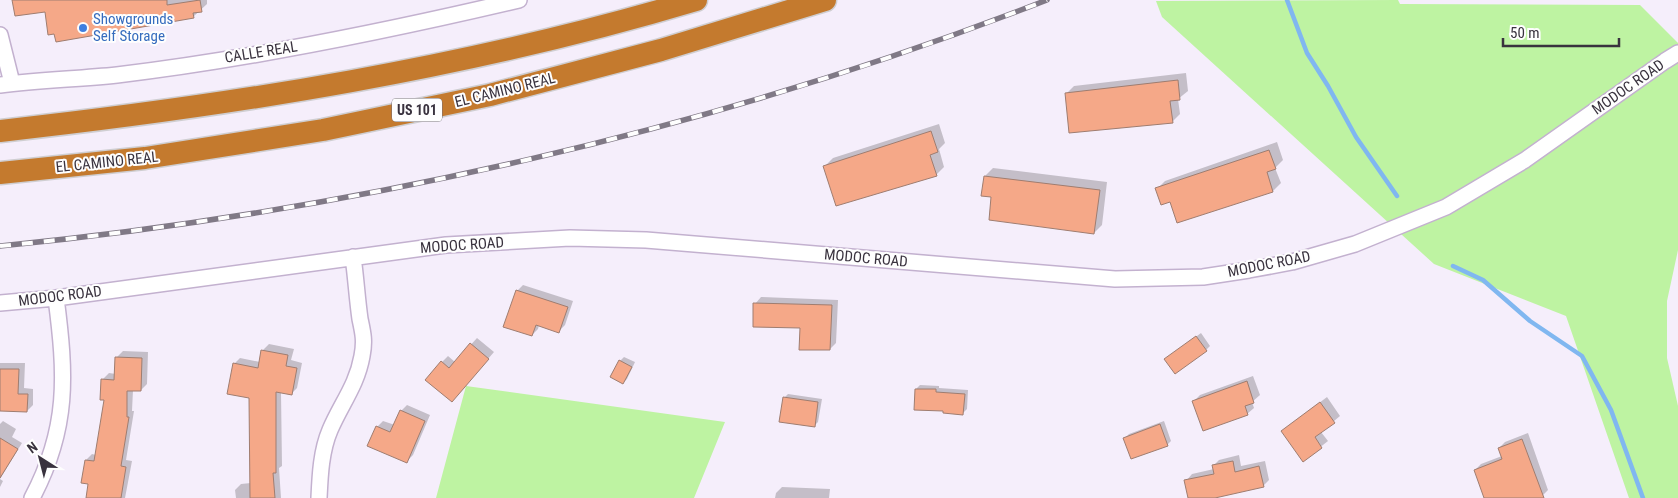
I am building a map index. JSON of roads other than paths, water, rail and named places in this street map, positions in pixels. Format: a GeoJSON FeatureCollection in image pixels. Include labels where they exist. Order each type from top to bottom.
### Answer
{"type":"FeatureCollection","features":[{"type":"Feature","properties":{"kind":"highway"},"geometry":{"type":"LineString","coordinates":[[0,131],[117,118],[236,101],[373,77],[479,56],[696,0]]}},
{"type":"Feature","properties":{"kind":"highway","name":"EL CAMINO REAL"},"geometry":{"type":"LineString","coordinates":[[0,173],[146,158],[323,130],[490,95],[661,50],[825,0]]}},
{"type":"Feature","properties":{"kind":"street","name":"CALLE REAL"},"geometry":{"type":"LineString","coordinates":[[6,84],[117,75],[236,56],[390,29],[519,0]]}},
{"type":"Feature","properties":{"kind":"street"},"geometry":{"type":"LineString","coordinates":[[0,35],[6,84]]}},
{"type":"Feature","properties":{"kind":"street","name":"MODOC ROAD"},"geometry":{"type":"LineString","coordinates":[[0,303],[56,298],[446,245],[570,238],[656,241],[1115,280],[1203,277],[1292,262],[1355,244],[1446,207],[1525,160],[1678,53]]}},
{"type":"Feature","properties":{"kind":"street"},"geometry":{"type":"LineString","coordinates":[[319,498],[320,473],[326,441],[338,412],[350,393],[362,357],[364,336],[353,258]]}},
{"type":"Feature","properties":{"kind":"street"},"geometry":{"type":"LineString","coordinates":[[32,498],[52,452],[61,417],[63,372],[56,298]]}},
{"type":"Feature","properties":{"kind":"waterway"},"geometry":{"type":"LineString","coordinates":[[1287,0],[1307,53],[1328,86],[1356,137],[1397,196]]}},
{"type":"Feature","properties":{"kind":"waterway"},"geometry":{"type":"LineString","coordinates":[[1453,266],[1483,280],[1530,321],[1582,356],[1611,410],[1643,498]]}},
{"type":"Feature","properties":{"kind":"railway"},"geometry":{"type":"LineString","coordinates":[[0,246],[134,231],[267,211],[400,187],[532,159],[663,126],[793,88],[921,46],[1047,0]]}},
{"type":"Feature","properties":{"kind":"place","name":"Showgrounds Self Storage"},"geometry":{"type":"Point","coordinates":[83,28]}}]}
